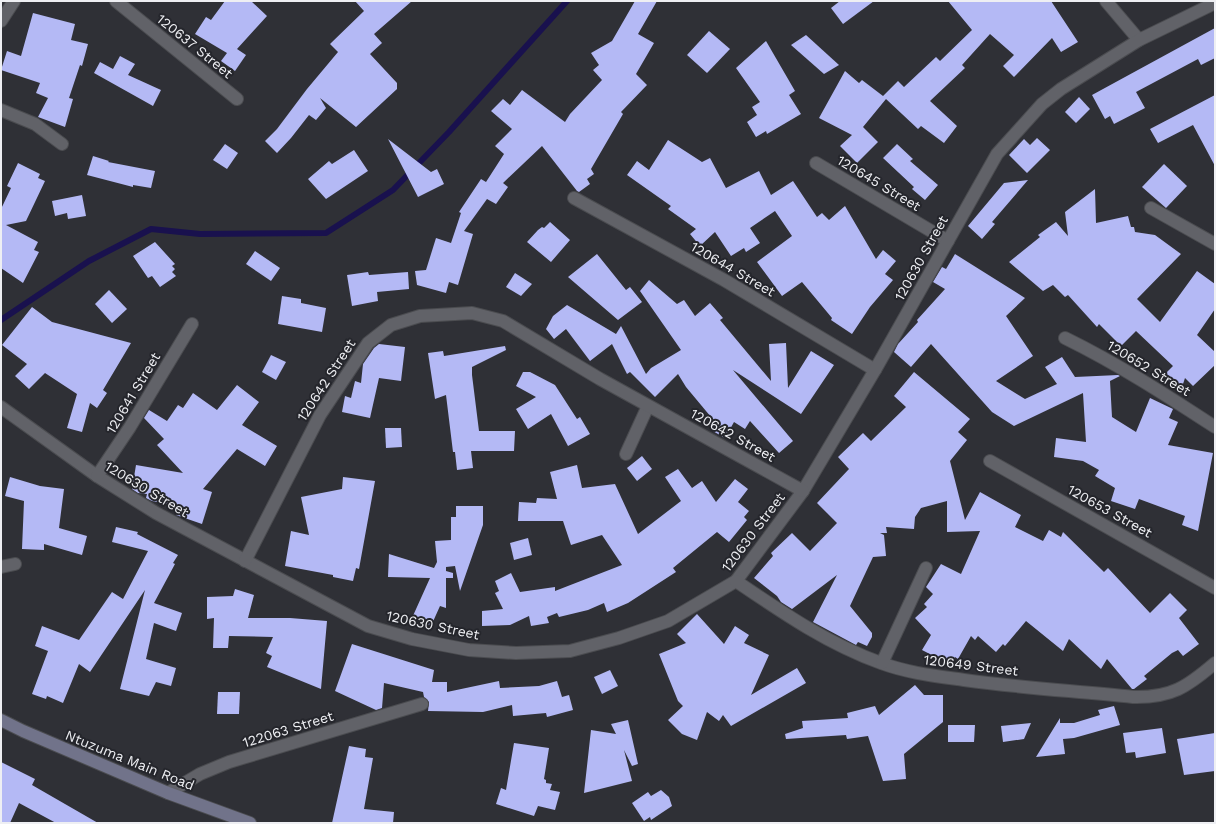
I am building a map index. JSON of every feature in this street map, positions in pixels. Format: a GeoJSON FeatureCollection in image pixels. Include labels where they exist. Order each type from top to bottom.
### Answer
{"type":"FeatureCollection","features":[{"type":"Feature","properties":{"kind":"main road","name":"Ntuzuma Main Road"},"geometry":{"type":"LineString","coordinates":[[1,720],[22,731],[168,793],[250,823]]}},
{"type":"Feature","properties":{"kind":"street","name":"120637 Street"},"geometry":{"type":"LineString","coordinates":[[116,1],[236,99]]}},
{"type":"Feature","properties":{"kind":"street"},"geometry":{"type":"LineString","coordinates":[[1106,1],[1139,40]]}},
{"type":"Feature","properties":{"kind":"street"},"geometry":{"type":"LineString","coordinates":[[1,21],[12,2]]}},
{"type":"Feature","properties":{"kind":"street","name":"120630 Street"},"geometry":{"type":"LineString","coordinates":[[1,407],[97,476],[156,513],[368,626],[412,638],[469,650],[516,653],[570,651],[619,638],[668,621],[736,582],[803,491],[875,370],[997,154],[1019,128],[1042,104],[1061,89],[1139,40],[1215,3]]}},
{"type":"Feature","properties":{"kind":"street"},"geometry":{"type":"LineString","coordinates":[[1,110],[35,124],[62,144]]}},
{"type":"Feature","properties":{"kind":"street","name":"120645 Street"},"geometry":{"type":"LineString","coordinates":[[816,163],[948,241]]}},
{"type":"Feature","properties":{"kind":"street","name":"120644 Street"},"geometry":{"type":"LineString","coordinates":[[574,198],[724,280],[875,370]]}},
{"type":"Feature","properties":{"kind":"street"},"geometry":{"type":"LineString","coordinates":[[1151,208],[1215,244]]}},
{"type":"Feature","properties":{"kind":"street","name":"120642 Street"},"geometry":{"type":"LineString","coordinates":[[245,561],[320,415],[368,343],[391,325],[420,316],[447,313],[472,313],[503,321],[648,406],[803,491]]}},
{"type":"Feature","properties":{"kind":"street","name":"120641 Street"},"geometry":{"type":"LineString","coordinates":[[97,476],[130,427],[192,324]]}},
{"type":"Feature","properties":{"kind":"street","name":"120652 Street"},"geometry":{"type":"LineString","coordinates":[[1066,338],[1146,382],[1215,427]]}},
{"type":"Feature","properties":{"kind":"street"},"geometry":{"type":"LineString","coordinates":[[626,454],[648,406]]}},
{"type":"Feature","properties":{"kind":"street","name":"120653 Street"},"geometry":{"type":"LineString","coordinates":[[990,461],[1215,588]]}},
{"type":"Feature","properties":{"kind":"street"},"geometry":{"type":"LineString","coordinates":[[1,567],[16,564]]}},
{"type":"Feature","properties":{"kind":"street"},"geometry":{"type":"LineString","coordinates":[[882,663],[926,568]]}},
{"type":"Feature","properties":{"kind":"street","name":"120649 Street"},"geometry":{"type":"LineString","coordinates":[[736,582],[804,626],[847,649],[882,663],[918,674],[993,684],[1133,698],[1152,698],[1172,693],[1190,684],[1215,663]]}},
{"type":"Feature","properties":{"kind":"street","name":"122063 Street"},"geometry":{"type":"LineString","coordinates":[[168,793],[200,774],[229,762],[422,704]]}},
{"type":"Feature","properties":{"kind":"building"},"geometry":{"type":"Polygon","coordinates":[[[225,1],[251,1],[267,16],[237,49],[246,55],[235,71],[221,61],[227,53],[195,34],[206,17],[211,20],[225,1]]]}},
{"type":"Feature","properties":{"kind":"building"},"geometry":{"type":"Polygon","coordinates":[[[355,1],[412,1],[374,34],[382,43],[370,54],[397,83],[397,89],[356,127],[320,98],[326,108],[316,120],[309,115],[277,153],[265,141],[277,129],[307,89],[338,52],[330,44],[364,11],[355,1]]]}},
{"type":"Feature","properties":{"kind":"building"},"geometry":{"type":"Polygon","coordinates":[[[635,1],[657,1],[638,34],[654,43],[636,74],[647,85],[621,112],[623,114],[591,169],[594,174],[587,179],[590,184],[579,192],[577,191],[542,146],[503,183],[508,187],[496,204],[487,199],[464,231],[473,234],[458,285],[449,282],[446,293],[417,285],[415,271],[426,270],[436,238],[451,243],[461,213],[459,212],[481,179],[486,182],[504,154],[495,146],[512,129],[491,111],[503,99],[510,105],[522,90],[565,122],[570,114],[602,80],[593,70],[599,65],[591,53],[612,41],[635,1]]]}},
{"type":"Feature","properties":{"kind":"building"},"geometry":{"type":"Polygon","coordinates":[[[840,1],[874,1],[843,24],[831,8],[840,1]]]}},
{"type":"Feature","properties":{"kind":"building"},"geometry":{"type":"Polygon","coordinates":[[[948,1],[1051,1],[1078,42],[1061,52],[1052,38],[1014,77],[1003,66],[1014,55],[990,34],[962,65],[965,68],[930,101],[957,126],[944,143],[921,126],[918,129],[886,99],[863,127],[878,142],[857,163],[840,146],[852,135],[819,118],[845,71],[859,83],[862,80],[883,96],[898,81],[904,87],[936,57],[940,61],[972,30],[948,1]]]}},
{"type":"Feature","properties":{"kind":"building"},"geometry":{"type":"Polygon","coordinates":[[[33,13],[75,24],[71,40],[88,44],[82,66],[80,65],[69,98],[73,99],[65,127],[38,117],[48,98],[36,93],[40,83],[1,70],[7,51],[21,56],[33,13]]]}},
{"type":"Feature","properties":{"kind":"building"},"geometry":{"type":"Polygon","coordinates":[[[1215,28],[1215,58],[1201,65],[1198,59],[1136,92],[1145,108],[1114,124],[1110,116],[1105,119],[1092,95],[1215,28]]]}},
{"type":"Feature","properties":{"kind":"building"},"geometry":{"type":"Polygon","coordinates":[[[709,31],[730,49],[707,73],[687,55],[709,31]]]}},
{"type":"Feature","properties":{"kind":"building"},"geometry":{"type":"Polygon","coordinates":[[[806,35],[839,65],[824,74],[791,45],[806,35]]]}},
{"type":"Feature","properties":{"kind":"building"},"geometry":{"type":"Polygon","coordinates":[[[766,41],[795,91],[789,95],[801,114],[767,134],[766,131],[756,137],[747,122],[757,115],[752,107],[760,102],[736,68],[766,41]]]}},
{"type":"Feature","properties":{"kind":"building"},"geometry":{"type":"Polygon","coordinates":[[[120,56],[135,64],[128,75],[161,90],[153,106],[94,73],[100,62],[113,69],[120,56]]]}},
{"type":"Feature","properties":{"kind":"building"},"geometry":{"type":"Polygon","coordinates":[[[1215,95],[1215,166],[1193,125],[1158,143],[1150,129],[1215,95]]]}},
{"type":"Feature","properties":{"kind":"building"},"geometry":{"type":"Polygon","coordinates":[[[1079,97],[1090,109],[1076,123],[1065,112],[1079,97]]]}},
{"type":"Feature","properties":{"kind":"building"},"geometry":{"type":"Polygon","coordinates":[[[1037,138],[1050,150],[1027,173],[1009,155],[1024,139],[1030,145],[1037,138]]]}},
{"type":"Feature","properties":{"kind":"building"},"geometry":{"type":"Polygon","coordinates":[[[388,139],[431,172],[437,169],[444,184],[418,197],[388,139]]]}},
{"type":"Feature","properties":{"kind":"building"},"geometry":{"type":"Polygon","coordinates":[[[668,140],[702,162],[710,158],[726,188],[759,171],[771,195],[793,181],[817,217],[822,213],[829,220],[845,206],[876,259],[883,250],[896,261],[885,274],[893,280],[870,307],[852,334],[831,320],[832,318],[802,282],[782,296],[757,262],[792,236],[775,211],[750,228],[760,243],[746,252],[744,248],[731,256],[715,232],[700,246],[690,234],[696,229],[668,209],[671,206],[627,175],[637,161],[649,170],[668,140]]]}},
{"type":"Feature","properties":{"kind":"building"},"geometry":{"type":"Polygon","coordinates":[[[225,144],[238,153],[227,169],[213,160],[225,144]]]}},
{"type":"Feature","properties":{"kind":"building"},"geometry":{"type":"Polygon","coordinates":[[[897,144],[913,159],[910,161],[938,185],[925,200],[912,189],[914,187],[883,158],[897,144]]]}},
{"type":"Feature","properties":{"kind":"building"},"geometry":{"type":"Polygon","coordinates":[[[354,150],[368,171],[326,199],[308,179],[329,161],[332,164],[354,150]]]}},
{"type":"Feature","properties":{"kind":"building"},"geometry":{"type":"Polygon","coordinates":[[[93,156],[109,161],[108,162],[155,171],[151,188],[133,185],[133,187],[87,175],[93,156]]]}},
{"type":"Feature","properties":{"kind":"building"},"geometry":{"type":"Polygon","coordinates":[[[18,163],[40,174],[38,178],[45,181],[26,221],[6,225],[38,242],[34,250],[39,252],[23,283],[1,268],[1,209],[11,188],[7,186],[18,163]]]}},
{"type":"Feature","properties":{"kind":"building"},"geometry":{"type":"Polygon","coordinates":[[[1164,164],[1187,186],[1166,208],[1142,187],[1164,164]]]}},
{"type":"Feature","properties":{"kind":"building"},"geometry":{"type":"Polygon","coordinates":[[[1028,180],[992,222],[995,224],[982,239],[968,226],[1004,183],[1028,180]]]}},
{"type":"Feature","properties":{"kind":"building"},"geometry":{"type":"Polygon","coordinates":[[[1095,189],[1096,223],[1128,216],[1131,227],[1134,227],[1135,232],[1155,235],[1181,254],[1137,299],[1160,322],[1197,271],[1215,284],[1215,309],[1197,335],[1215,352],[1215,365],[1193,386],[1185,378],[1181,390],[1165,374],[1173,366],[1136,331],[1121,346],[1099,324],[1097,327],[1068,295],[1065,297],[1053,285],[1043,291],[1009,262],[1040,237],[1038,235],[1056,222],[1068,236],[1065,212],[1095,189]]]}},
{"type":"Feature","properties":{"kind":"building"},"geometry":{"type":"Polygon","coordinates":[[[82,195],[86,216],[68,219],[67,213],[55,216],[52,201],[82,195]]]}},
{"type":"Feature","properties":{"kind":"building"},"geometry":{"type":"Polygon","coordinates":[[[550,222],[570,240],[551,262],[527,242],[538,230],[542,227],[544,228],[550,222]]]}},
{"type":"Feature","properties":{"kind":"building"},"geometry":{"type":"Polygon","coordinates":[[[155,242],[175,264],[172,266],[175,269],[172,272],[176,276],[160,287],[152,276],[148,278],[133,256],[155,242]]]}},
{"type":"Feature","properties":{"kind":"building"},"geometry":{"type":"Polygon","coordinates":[[[255,251],[280,268],[271,281],[246,264],[255,251]]]}},
{"type":"Feature","properties":{"kind":"building"},"geometry":{"type":"Polygon","coordinates":[[[597,254],[626,290],[630,287],[642,302],[618,320],[568,277],[597,254]]]}},
{"type":"Feature","properties":{"kind":"building"},"geometry":{"type":"Polygon","coordinates":[[[955,254],[1025,298],[1006,316],[1033,356],[996,381],[1025,399],[1057,384],[1045,367],[1062,357],[1075,377],[1118,375],[1120,376],[1110,381],[1112,417],[1136,432],[1150,398],[1173,409],[1169,418],[1178,422],[1168,445],[1213,453],[1198,531],[1182,525],[1185,516],[1139,499],[1135,509],[1111,501],[1115,488],[1095,476],[1099,470],[1083,461],[1054,457],[1056,438],[1086,442],[1083,393],[1014,426],[992,412],[931,344],[911,367],[894,352],[898,344],[918,322],[917,320],[945,289],[933,282],[942,267],[946,269],[955,254]]]}},
{"type":"Feature","properties":{"kind":"building"},"geometry":{"type":"Polygon","coordinates":[[[368,272],[369,275],[408,272],[409,289],[377,292],[378,301],[352,306],[347,275],[368,272]]]}},
{"type":"Feature","properties":{"kind":"building"},"geometry":{"type":"Polygon","coordinates":[[[515,273],[532,284],[521,296],[506,287],[515,273]]]}},
{"type":"Feature","properties":{"kind":"building"},"geometry":{"type":"Polygon","coordinates":[[[649,280],[677,304],[684,300],[695,316],[710,303],[723,318],[720,320],[771,381],[769,344],[786,343],[788,388],[811,351],[834,365],[801,414],[733,370],[793,441],[779,453],[750,421],[745,429],[734,422],[725,438],[711,430],[716,423],[686,387],[678,374],[655,397],[630,372],[627,374],[612,344],[590,361],[566,329],[554,339],[546,329],[553,316],[567,305],[616,334],[621,326],[646,374],[651,368],[681,350],[640,291],[649,280]]]}},
{"type":"Feature","properties":{"kind":"building"},"geometry":{"type":"Polygon","coordinates":[[[109,290],[127,309],[112,323],[95,304],[109,290]]]}},
{"type":"Feature","properties":{"kind":"building"},"geometry":{"type":"Polygon","coordinates":[[[282,296],[301,299],[301,303],[326,308],[322,332],[278,324],[282,296]]]}},
{"type":"Feature","properties":{"kind":"building"},"geometry":{"type":"Polygon","coordinates":[[[32,307],[52,322],[131,343],[103,390],[107,393],[97,408],[90,403],[82,432],[67,428],[77,394],[45,373],[29,389],[15,376],[27,364],[2,345],[32,307]]]}},
{"type":"Feature","properties":{"kind":"building"},"geometry":{"type":"Polygon","coordinates":[[[379,344],[405,347],[401,381],[379,378],[370,418],[342,412],[345,396],[351,398],[355,381],[361,383],[363,364],[374,348],[379,344]]]}},
{"type":"Feature","properties":{"kind":"building"},"geometry":{"type":"Polygon","coordinates":[[[505,346],[506,350],[472,367],[472,375],[479,431],[515,431],[514,451],[471,451],[473,468],[457,470],[455,452],[453,452],[446,395],[435,399],[428,353],[443,351],[444,356],[505,346]]]}},
{"type":"Feature","properties":{"kind":"building"},"geometry":{"type":"Polygon","coordinates":[[[271,355],[286,362],[276,380],[262,372],[271,355]]]}},
{"type":"Feature","properties":{"kind":"building"},"geometry":{"type":"Polygon","coordinates":[[[523,372],[530,372],[555,385],[577,419],[580,417],[590,434],[568,446],[551,414],[528,429],[516,409],[536,397],[516,386],[523,372]]]}},
{"type":"Feature","properties":{"kind":"building"},"geometry":{"type":"Polygon","coordinates":[[[914,372],[970,419],[958,432],[967,440],[950,461],[965,520],[980,492],[1021,515],[1015,527],[1043,541],[1049,530],[1061,537],[1063,532],[1104,572],[1108,568],[1150,613],[1170,593],[1187,610],[1179,618],[1199,644],[1183,656],[1178,650],[1172,653],[1144,676],[1147,679],[1134,689],[1132,689],[1107,659],[1101,669],[1069,639],[1063,651],[1026,621],[1005,646],[1003,644],[996,652],[978,636],[975,640],[971,636],[958,659],[955,657],[951,665],[922,650],[931,635],[915,618],[927,607],[924,604],[933,594],[926,587],[941,564],[961,574],[980,531],[947,532],[947,501],[921,508],[915,517],[914,529],[886,527],[887,533],[880,533],[884,535],[886,556],[873,557],[850,606],[872,633],[872,637],[867,646],[858,642],[856,645],[813,622],[837,575],[792,609],[781,602],[777,596],[754,578],[773,556],[771,553],[792,533],[810,551],[837,523],[817,503],[849,469],[838,457],[863,433],[871,441],[906,407],[894,396],[914,372]]]}},
{"type":"Feature","properties":{"kind":"building"},"geometry":{"type":"Polygon","coordinates":[[[237,385],[259,402],[242,425],[277,446],[265,466],[237,449],[203,489],[212,492],[202,524],[176,515],[179,506],[152,501],[146,498],[147,494],[138,493],[132,489],[136,465],[183,473],[157,445],[164,439],[144,418],[149,410],[167,421],[178,405],[183,408],[193,393],[217,410],[237,385]]]}},
{"type":"Feature","properties":{"kind":"building"},"geometry":{"type":"Polygon","coordinates":[[[385,428],[401,428],[402,447],[386,448],[385,428]]]}},
{"type":"Feature","properties":{"kind":"building"},"geometry":{"type":"Polygon","coordinates":[[[642,456],[652,469],[637,481],[627,468],[642,456]]]}},
{"type":"Feature","properties":{"kind":"building"},"geometry":{"type":"Polygon","coordinates":[[[577,465],[582,488],[615,484],[638,534],[681,501],[665,477],[678,469],[692,488],[702,481],[716,502],[735,479],[748,489],[738,502],[749,511],[744,517],[747,520],[729,542],[717,532],[673,568],[676,572],[628,603],[607,612],[604,603],[588,610],[559,617],[557,613],[547,617],[549,623],[531,626],[529,616],[510,625],[482,626],[482,611],[503,609],[495,593],[499,591],[495,581],[511,573],[520,592],[555,587],[555,591],[622,565],[602,535],[571,545],[563,521],[518,521],[519,502],[536,503],[537,498],[557,499],[550,472],[577,465]]]}},
{"type":"Feature","properties":{"kind":"building"},"geometry":{"type":"Polygon","coordinates":[[[10,477],[40,486],[64,489],[59,528],[87,536],[82,555],[44,544],[44,550],[22,549],[24,501],[5,496],[10,477]]]}},
{"type":"Feature","properties":{"kind":"building"},"geometry":{"type":"Polygon","coordinates":[[[343,477],[375,481],[359,569],[356,568],[353,581],[333,577],[333,575],[285,566],[291,531],[309,535],[301,497],[342,489],[343,477]]]}},
{"type":"Feature","properties":{"kind":"building"},"geometry":{"type":"Polygon","coordinates":[[[456,506],[483,506],[483,525],[460,591],[455,566],[446,567],[446,571],[453,573],[453,578],[446,578],[446,608],[440,606],[431,626],[412,618],[430,578],[388,577],[389,554],[434,568],[437,562],[435,541],[451,540],[451,517],[456,517],[456,506]]]}},
{"type":"Feature","properties":{"kind":"building"},"geometry":{"type":"Polygon","coordinates":[[[116,527],[138,532],[137,534],[178,555],[173,563],[175,564],[154,603],[182,613],[176,631],[154,623],[146,659],[176,668],[171,686],[156,682],[149,696],[120,689],[145,590],[90,672],[79,664],[63,703],[47,696],[46,699],[32,694],[48,651],[35,646],[42,626],[79,640],[112,592],[123,599],[148,551],[112,542],[116,527]]]}},
{"type":"Feature","properties":{"kind":"building"},"geometry":{"type":"Polygon","coordinates":[[[528,538],[532,555],[514,560],[510,543],[528,538]]]}},
{"type":"Feature","properties":{"kind":"building"},"geometry":{"type":"Polygon","coordinates":[[[235,589],[254,595],[248,618],[290,618],[327,621],[321,689],[267,667],[272,656],[266,653],[273,637],[229,636],[228,648],[213,648],[214,618],[207,619],[207,597],[233,596],[235,589]]]}},
{"type":"Feature","properties":{"kind":"building"},"geometry":{"type":"Polygon","coordinates":[[[697,614],[724,644],[735,626],[749,635],[744,643],[769,655],[751,695],[797,668],[806,683],[731,726],[723,715],[719,721],[707,712],[697,740],[682,734],[668,720],[683,706],[678,701],[659,654],[686,643],[677,634],[697,614]]]}},
{"type":"Feature","properties":{"kind":"building"},"geometry":{"type":"Polygon","coordinates":[[[352,644],[434,670],[432,682],[447,682],[447,692],[499,681],[500,688],[539,686],[557,681],[562,697],[569,695],[573,710],[547,717],[546,713],[513,716],[512,705],[483,712],[428,711],[429,702],[424,697],[423,692],[384,683],[382,708],[376,710],[335,691],[352,644]]]}},
{"type":"Feature","properties":{"kind":"building"},"geometry":{"type":"Polygon","coordinates":[[[610,670],[618,686],[602,694],[594,677],[610,670]]]}},
{"type":"Feature","properties":{"kind":"building"},"geometry":{"type":"Polygon","coordinates":[[[915,685],[924,695],[943,695],[943,722],[904,754],[906,779],[883,781],[868,736],[847,739],[846,735],[786,739],[785,734],[803,728],[802,721],[848,718],[847,713],[875,706],[879,715],[915,685]]]}},
{"type":"Feature","properties":{"kind":"building"},"geometry":{"type":"Polygon","coordinates":[[[218,692],[240,692],[239,714],[217,714],[218,692]]]}},
{"type":"Feature","properties":{"kind":"building"},"geometry":{"type":"Polygon","coordinates":[[[1114,706],[1120,725],[1074,738],[1063,739],[1065,754],[1036,757],[1060,718],[1060,723],[1074,723],[1100,715],[1098,710],[1114,706]]]}},
{"type":"Feature","properties":{"kind":"building"},"geometry":{"type":"Polygon","coordinates":[[[628,720],[638,764],[632,766],[624,750],[632,781],[584,793],[591,730],[616,734],[611,724],[628,720]]]}},
{"type":"Feature","properties":{"kind":"building"},"geometry":{"type":"Polygon","coordinates":[[[1031,723],[1024,739],[1003,742],[1001,726],[1031,723]]]}},
{"type":"Feature","properties":{"kind":"building"},"geometry":{"type":"Polygon","coordinates":[[[948,725],[975,725],[974,742],[948,742],[948,725]]]}},
{"type":"Feature","properties":{"kind":"building"},"geometry":{"type":"Polygon","coordinates":[[[1162,728],[1166,753],[1136,758],[1135,752],[1126,753],[1123,733],[1162,728]]]}},
{"type":"Feature","properties":{"kind":"building"},"geometry":{"type":"Polygon","coordinates":[[[1215,733],[1215,771],[1184,775],[1177,739],[1215,733]]]}},
{"type":"Feature","properties":{"kind":"building"},"geometry":{"type":"Polygon","coordinates":[[[514,743],[549,748],[544,779],[546,780],[546,783],[552,784],[550,790],[560,792],[555,810],[538,806],[534,816],[496,804],[501,788],[506,790],[514,743]]]}},
{"type":"Feature","properties":{"kind":"building"},"geometry":{"type":"Polygon","coordinates":[[[349,746],[366,749],[365,757],[373,758],[364,809],[394,812],[393,823],[332,823],[349,746]]]}},
{"type":"Feature","properties":{"kind":"building"},"geometry":{"type":"Polygon","coordinates":[[[1,762],[35,779],[32,785],[98,823],[56,823],[19,803],[10,823],[1,823],[1,762]]]}},
{"type":"Feature","properties":{"kind":"building"},"geometry":{"type":"Polygon","coordinates":[[[661,790],[669,797],[672,806],[651,820],[650,817],[644,821],[632,803],[648,792],[651,796],[661,790]]]}},
{"type":"Feature","properties":{"kind":"waterway"},"geometry":{"type":"LineString","coordinates":[[1,320],[89,261],[151,229],[200,234],[326,233],[393,190],[449,132],[567,1]]}}]}
